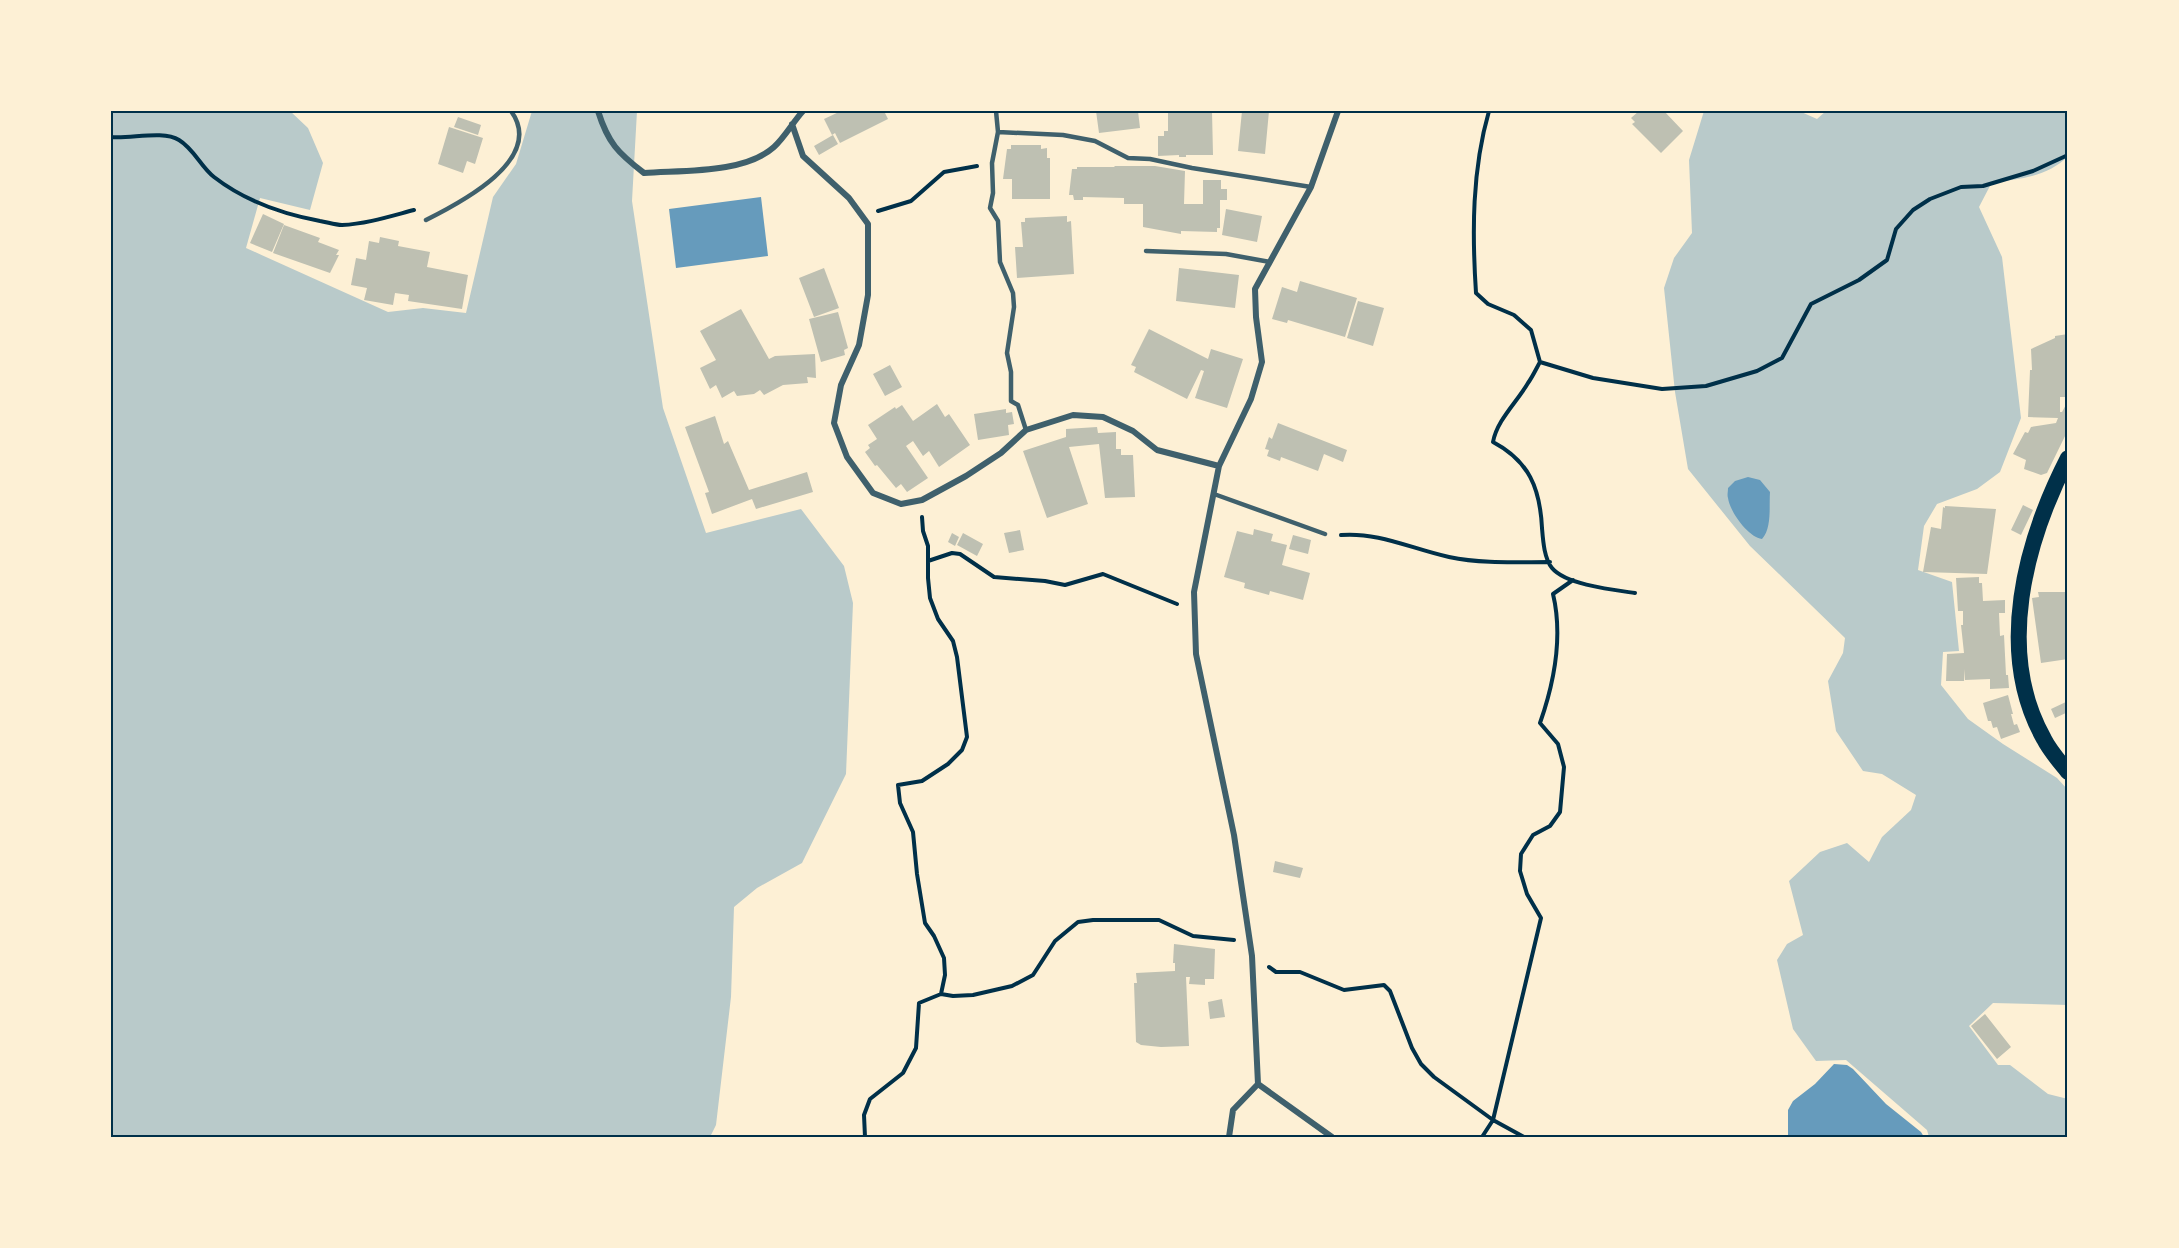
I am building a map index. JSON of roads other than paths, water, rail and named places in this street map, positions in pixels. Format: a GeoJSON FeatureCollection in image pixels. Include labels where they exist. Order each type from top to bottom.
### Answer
{"type":"FeatureCollection","features":[{"type":"Feature","properties":{"kind":"highway"},"geometry":{"type":"LineString","coordinates":[[2068,458],[2034,539],[2022,594],[2019,652],[2022,681],[2031,710],[2044,740],[2068,772]]}},
{"type":"Feature","properties":{"kind":"street"},"geometry":{"type":"LineString","coordinates":[[598,111],[603,128],[620,155],[644,173],[723,167],[756,158],[774,147],[803,111]]}},
{"type":"Feature","properties":{"kind":"street"},"geometry":{"type":"LineString","coordinates":[[1229,1137],[1233,1110],[1258,1084],[1251,956],[1234,835],[1196,654],[1194,592],[1220,466],[1251,399],[1262,362],[1255,289],[1311,187],[1338,111]]}},
{"type":"Feature","properties":{"kind":"street"},"geometry":{"type":"LineString","coordinates":[[792,124],[802,156],[849,198],[868,224],[868,295],[860,345],[841,386],[834,423],[847,457],[873,493],[901,504],[922,500],[966,476],[1001,453],[1026,430],[1073,415],[1103,417],[1133,431],[1156,450],[1220,466]]}},
{"type":"Feature","properties":{"kind":"street"},"geometry":{"type":"LineString","coordinates":[[1258,1084],[1332,1137]]}},
{"type":"Feature","properties":{"kind":"lane"},"geometry":{"type":"LineString","coordinates":[[426,220],[461,203],[492,180],[508,163],[521,135],[516,118],[511,111]]}},
{"type":"Feature","properties":{"kind":"lane"},"geometry":{"type":"LineString","coordinates":[[996,111],[998,132],[992,163],[993,193],[990,208],[998,221],[1000,262],[1013,293],[1014,307],[1007,353],[1011,372],[1011,401],[1018,405],[1026,430]]}},
{"type":"Feature","properties":{"kind":"lane"},"geometry":{"type":"LineString","coordinates":[[998,132],[1064,135],[1095,141],[1128,158],[1150,159],[1311,187]]}},
{"type":"Feature","properties":{"kind":"lane"},"geometry":{"type":"LineString","coordinates":[[1146,251],[1226,254],[1270,262]]}},
{"type":"Feature","properties":{"kind":"lane"},"geometry":{"type":"LineString","coordinates":[[1214,494],[1325,534]]}},
{"type":"Feature","properties":{"kind":"water"},"geometry":{"type":"Polygon","coordinates":[[[761,197],[768,256],[676,268],[669,209],[761,197]]]}},
{"type":"Feature","properties":{"kind":"water"},"geometry":{"type":"Polygon","coordinates":[[[1748,477],[1760,480],[1770,492],[1769,523],[1762,539],[1746,529],[1729,504],[1728,488],[1735,481],[1748,477]]]}},
{"type":"Feature","properties":{"kind":"water"},"geometry":{"type":"Polygon","coordinates":[[[1834,1064],[1847,1065],[1853,1069],[1886,1104],[1921,1132],[1924,1137],[1788,1137],[1788,1110],[1793,1101],[1815,1084],[1834,1064]]]}}]}
